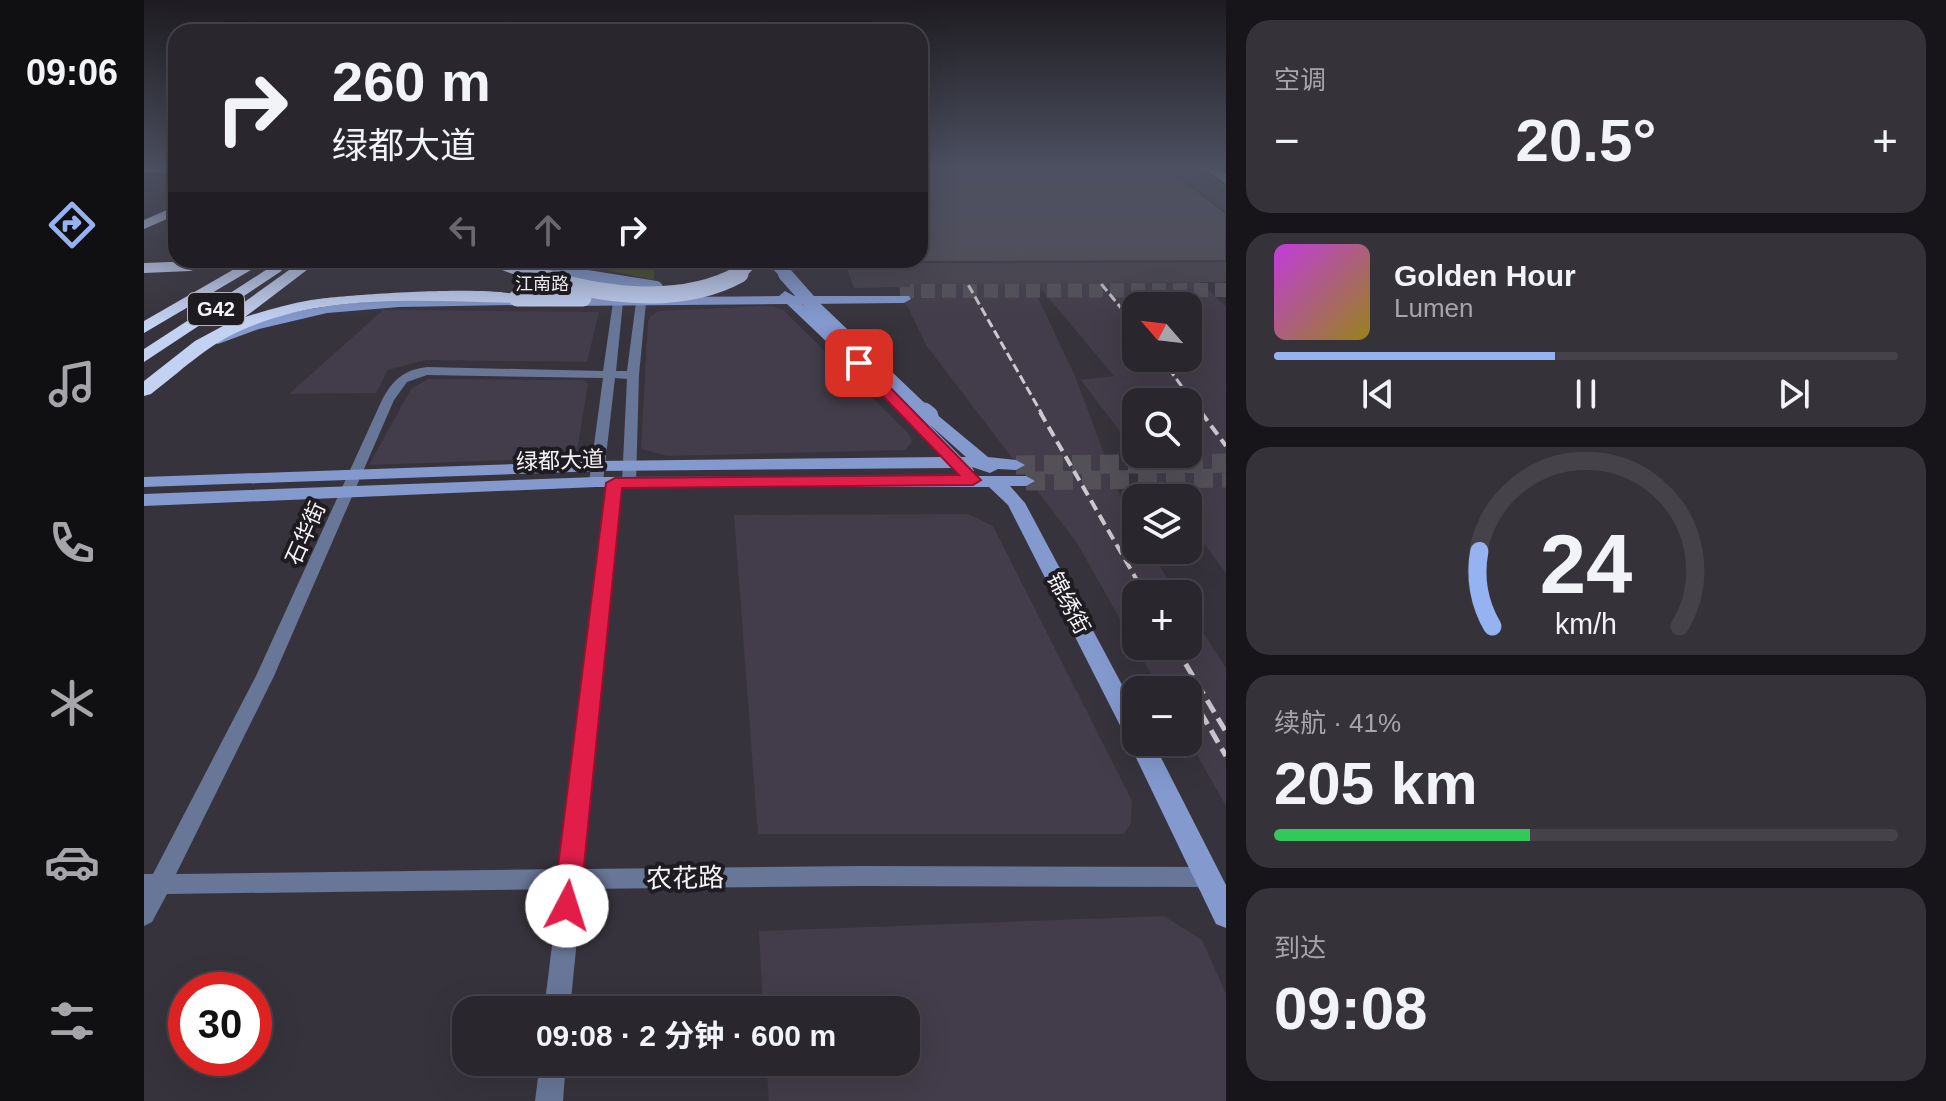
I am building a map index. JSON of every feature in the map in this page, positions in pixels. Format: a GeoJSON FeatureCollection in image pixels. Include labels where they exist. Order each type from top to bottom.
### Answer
{"type":"FeatureCollection","features":[{"type":"Feature","properties":{"kind":"highway"},"geometry":{"type":"LineString","coordinates":[[144,268],[168,267]]}},
{"type":"Feature","properties":{"kind":"highway"},"geometry":{"type":"LineString","coordinates":[[144,325],[231,268]]}},
{"type":"Feature","properties":{"kind":"highway"},"geometry":{"type":"LineString","coordinates":[[144,325],[247,268]]}},
{"type":"Feature","properties":{"kind":"highway","name":"G42"},"geometry":{"type":"LineString","coordinates":[[144,340],[250,268]]}},
{"type":"Feature","properties":{"kind":"highway","name":"G42"},"geometry":{"type":"LineString","coordinates":[[144,357],[276,268]]}},
{"type":"Feature","properties":{"kind":"highway"},"geometry":{"type":"LineString","coordinates":[[144,380],[302,268]]}},
{"type":"Feature","properties":{"kind":"highway"},"geometry":{"type":"LineString","coordinates":[[516,268],[547,280],[598,290],[644,294],[709,286],[747,277]]}},
{"type":"Feature","properties":{"kind":"highway"},"geometry":{"type":"LineString","coordinates":[[709,286],[742,274],[746,268]]}},
{"type":"Feature","properties":{"kind":"highway"},"geometry":{"type":"LineString","coordinates":[[144,390],[199,346],[236,328],[326,302],[376,297],[664,297],[711,291],[747,277],[757,268]]}},
{"type":"Feature","properties":{"kind":"street"},"geometry":{"type":"LineString","coordinates":[[506,268],[571,290],[720,302]]}},
{"type":"Feature","properties":{"kind":"street"},"geometry":{"type":"LineString","coordinates":[[548,268],[576,277],[656,288],[709,286]]}},
{"type":"Feature","properties":{"kind":"street","name":"江南路"},"geometry":{"type":"LineString","coordinates":[[573,268],[636,283],[727,293],[902,295]]}},
{"type":"Feature","properties":{"kind":"street","name":"锦绣街"},"geometry":{"type":"LineString","coordinates":[[779,268],[816,309],[1016,503],[1122,707]]}},
{"type":"Feature","properties":{"kind":"street"},"geometry":{"type":"LineString","coordinates":[[786,296],[878,382],[960,465]]}},
{"type":"Feature","properties":{"kind":"street","name":"江南路"},"geometry":{"type":"LineString","coordinates":[[190,356],[234,333],[323,308],[407,302],[720,302],[786,296]]}},
{"type":"Feature","properties":{"kind":"street"},"geometry":{"type":"LineString","coordinates":[[613,476],[608,375],[618,302]]}},
{"type":"Feature","properties":{"kind":"street"},"geometry":{"type":"LineString","coordinates":[[558,996],[613,476],[633,375],[641,302]]}},
{"type":"Feature","properties":{"kind":"street","name":"石华街"},"geometry":{"type":"LineString","coordinates":[[144,915],[151,884],[265,676],[388,400],[401,378],[410,372],[633,375]]}},
{"type":"Feature","properties":{"kind":"street","name":"绿都大道"},"geometry":{"type":"LineString","coordinates":[[144,482],[350,484],[960,465],[988,476]]}},
{"type":"Feature","properties":{"kind":"street","name":"绿都大道"},"geometry":{"type":"LineString","coordinates":[[613,476],[988,476],[1021,473]]}},
{"type":"Feature","properties":{"kind":"street","name":"绿都大道"},"geometry":{"type":"LineString","coordinates":[[144,500],[350,484]]}},
{"type":"Feature","properties":{"kind":"street"},"geometry":{"type":"LineString","coordinates":[[1148,756],[1217,877],[1226,915]]}},
{"type":"Feature","properties":{"kind":"street","name":"农花路"},"geometry":{"type":"LineString","coordinates":[[151,884],[1217,877]]}},
{"type":"Feature","properties":{"kind":"street"},"geometry":{"type":"LineString","coordinates":[[549,1101],[552,1076]]}},
{"type":"Feature","properties":{"kind":"shaded area"},"geometry":{"type":"Polygon","coordinates":[[[932,219],[985,219],[1032,285],[1075,376],[1122,502],[1122,564],[1158,564],[1169,580],[1122,580],[1122,623],[1077,543],[926,345],[889,268],[928,268],[928,234],[932,219]]]}},
{"type":"Feature","properties":{"kind":"shaded area"},"geometry":{"type":"Polygon","coordinates":[[[1061,219],[1135,219],[1226,307],[1226,573],[1202,541],[1202,484],[1160,484],[1148,468],[1202,468],[1202,388],[1122,388],[1122,434],[1081,380],[1114,376],[1036,283],[1061,219]]]}},
{"type":"Feature","properties":{"kind":"shaded area"},"geometry":{"type":"Polygon","coordinates":[[[772,306],[783,310],[909,434],[912,442],[905,450],[668,456],[641,449],[648,321],[651,316],[659,311],[772,306]]]}},
{"type":"Feature","properties":{"kind":"shaded area"},"geometry":{"type":"Polygon","coordinates":[[[383,310],[599,312],[587,362],[425,360],[388,370],[376,393],[289,394],[383,310]]]}},
{"type":"Feature","properties":{"kind":"shaded area"},"geometry":{"type":"Polygon","coordinates":[[[428,379],[583,380],[588,383],[577,452],[568,458],[369,465],[411,389],[428,379]]]}},
{"type":"Feature","properties":{"kind":"shaded area"},"geometry":{"type":"Polygon","coordinates":[[[968,514],[993,526],[1132,801],[1131,823],[1124,834],[758,834],[734,515],[968,514]]]}},
{"type":"Feature","properties":{"kind":"shaded area"},"geometry":{"type":"Polygon","coordinates":[[[1202,631],[1226,668],[1226,806],[1198,756],[1202,756],[1202,676],[1152,676],[1143,660],[1202,660],[1202,631]]]}},
{"type":"Feature","properties":{"kind":"shaded area"},"geometry":{"type":"Polygon","coordinates":[[[1164,916],[1202,940],[1226,994],[1226,1101],[769,1101],[767,1076],[920,1076],[920,996],[762,996],[759,931],[1164,916]]]}},
{"type":"Feature","properties":{"kind":"green space"},"geometry":{"type":"Polygon","coordinates":[[[597,268],[655,268],[654,280],[597,268]]]}},
{"type":"Feature","properties":{"kind":"building"},"geometry":{"type":"Polygon","coordinates":[[[928,219],[1226,219],[1226,261],[928,262],[928,219]]]}},
{"type":"Feature","properties":{"kind":"tunnel"},"geometry":{"type":"LineString","coordinates":[[900,291],[1226,290]]}},
{"type":"Feature","properties":{"kind":"tunnel"},"geometry":{"type":"LineString","coordinates":[[1016,465],[1226,463]]}},
{"type":"Feature","properties":{"kind":"tunnel"},"geometry":{"type":"LineString","coordinates":[[1026,481],[1226,478]]}},
{"type":"Feature","properties":{"kind":"railway"},"geometry":{"type":"LineString","coordinates":[[956,264],[963,276]]}},
{"type":"Feature","properties":{"kind":"railway"},"geometry":{"type":"LineString","coordinates":[[1085,265],[1095,276]]}},
{"type":"Feature","properties":{"kind":"railway"},"geometry":{"type":"LineString","coordinates":[[962,274],[1042,414]]}},
{"type":"Feature","properties":{"kind":"railway"},"geometry":{"type":"LineString","coordinates":[[1093,274],[1122,309]]}},
{"type":"Feature","properties":{"kind":"railway"},"geometry":{"type":"LineString","coordinates":[[1171,372],[1183,388]]}},
{"type":"Feature","properties":{"kind":"railway"},"geometry":{"type":"LineString","coordinates":[[1040,412],[1137,580]]}},
{"type":"Feature","properties":{"kind":"railway"},"geometry":{"type":"LineString","coordinates":[[1202,413],[1226,446]]}},
{"type":"Feature","properties":{"kind":"railway"},"geometry":{"type":"LineString","coordinates":[[1183,660],[1226,732]]}},
{"type":"Feature","properties":{"kind":"railway"},"geometry":{"type":"LineString","coordinates":[[1202,715],[1226,756]]}},
{"type":"Feature","properties":{"kind":"route"},"geometry":{"type":"LineString","coordinates":[[567,906],[615,483],[973,480],[859,363]]}}]}
